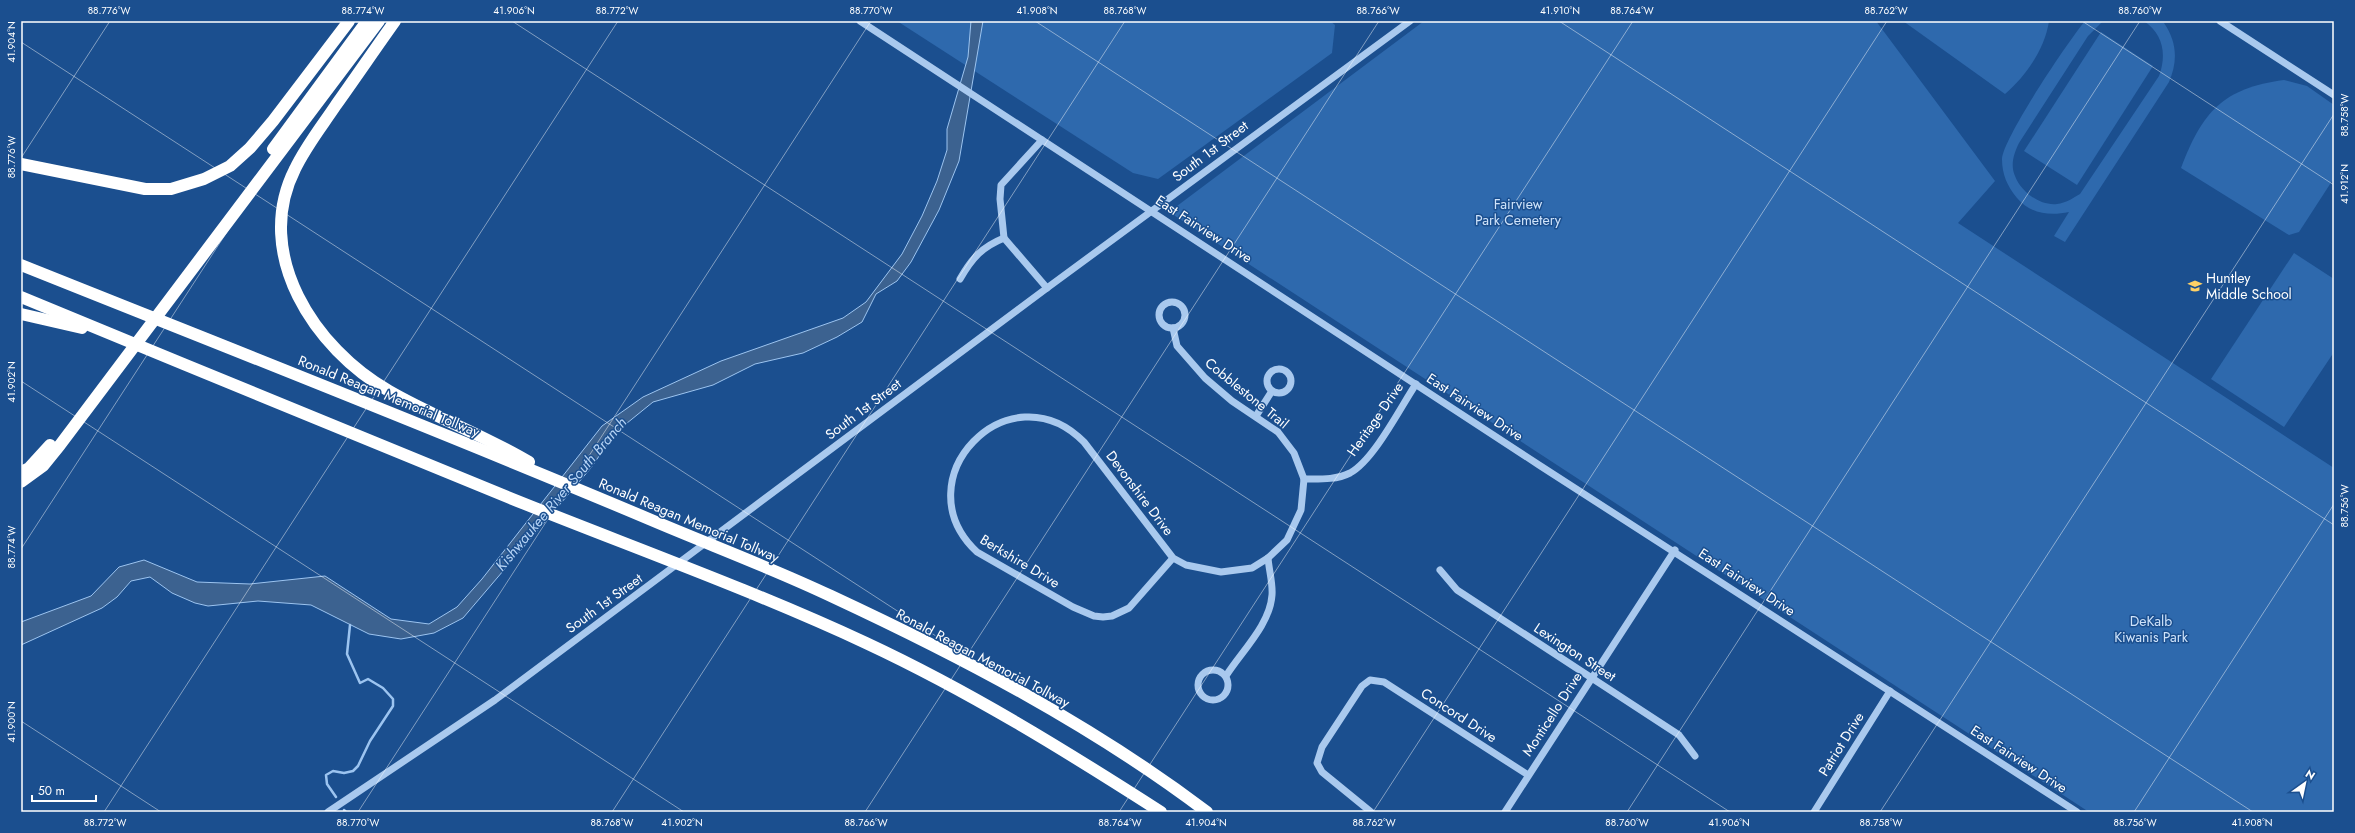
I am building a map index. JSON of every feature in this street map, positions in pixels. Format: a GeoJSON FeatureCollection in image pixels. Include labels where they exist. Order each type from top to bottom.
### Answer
{"type":"FeatureCollection","features":[{"type":"Feature","properties":{"kind":"highway"},"geometry":{"type":"LineString","coordinates":[[21,164],[145,189],[171,189],[204,179],[230,166],[250,148],[273,121],[349,21]]}},
{"type":"Feature","properties":{"kind":"highway"},"geometry":{"type":"LineString","coordinates":[[165,299],[367,21]]}},
{"type":"Feature","properties":{"kind":"highway"},"geometry":{"type":"LineString","coordinates":[[21,482],[43,466],[121,357],[379,21]]}},
{"type":"Feature","properties":{"kind":"highway"},"geometry":{"type":"LineString","coordinates":[[395,21],[308,146],[294,170],[285,198],[281,232],[288,270],[298,297],[315,327],[332,347],[353,366],[389,391],[519,456],[542,472]]}},
{"type":"Feature","properties":{"kind":"highway","name":"Ronald Reagan Memorial Tollway"},"geometry":{"type":"LineString","coordinates":[[21,265],[542,472],[589,494],[829,595],[982,672],[1077,724],[1180,791],[1207,812]]}},
{"type":"Feature","properties":{"kind":"highway"},"geometry":{"type":"LineString","coordinates":[[21,297],[509,498],[760,596],[906,663],[1058,746],[1161,812]]}},
{"type":"Feature","properties":{"kind":"highway"},"geometry":{"type":"LineString","coordinates":[[21,314],[113,335]]}},
{"type":"Feature","properties":{"kind":"highway"},"geometry":{"type":"LineString","coordinates":[[21,472],[29,468],[47,449],[121,357]]}},
{"type":"Feature","properties":{"kind":"street","name":"East Fairview Drive"},"geometry":{"type":"LineString","coordinates":[[860,21],[1416,384],[1675,550],[2077,812]]}},
{"type":"Feature","properties":{"kind":"street","name":"South 1st Street"},"geometry":{"type":"LineString","coordinates":[[328,812],[494,700],[728,528],[1047,288],[1410,21]]}},
{"type":"Feature","properties":{"kind":"street"},"geometry":{"type":"LineString","coordinates":[[2220,21],[2334,95]]}},
{"type":"Feature","properties":{"kind":"street"},"geometry":{"type":"LineString","coordinates":[[1042,140],[1002,185],[1000,199],[1004,238],[1047,288]]}},
{"type":"Feature","properties":{"kind":"street"},"geometry":{"type":"LineString","coordinates":[[960,279],[978,253],[988,245],[1004,238]]}},
{"type":"Feature","properties":{"kind":"street","name":"Cobblestone Trail"},"geometry":{"type":"LineString","coordinates":[[1173,328],[1177,346],[1205,378],[1278,432],[1287,442],[1294,452],[1304,479]]}},
{"type":"Feature","properties":{"kind":"street","name":"Heritage Drive"},"geometry":{"type":"LineString","coordinates":[[1304,479],[1341,476],[1358,467],[1375,448],[1416,384]]}},
{"type":"Feature","properties":{"kind":"street"},"geometry":{"type":"LineString","coordinates":[[1256,416],[1272,391]]}},
{"type":"Feature","properties":{"kind":"street","name":"Devonshire Drive"},"geometry":{"type":"LineString","coordinates":[[996,425],[1009,419],[1031,416],[1050,420],[1068,428],[1084,442],[1173,558],[1197,568],[1220,572],[1252,568],[1268,558]]}},
{"type":"Feature","properties":{"kind":"street","name":"Berkshire Drive"},"geometry":{"type":"LineString","coordinates":[[996,425],[980,434],[968,447],[957,465],[952,481],[951,505],[954,521],[965,540],[980,555],[1073,607],[1094,616],[1103,617],[1112,616],[1129,608],[1173,558]]}},
{"type":"Feature","properties":{"kind":"street"},"geometry":{"type":"LineString","coordinates":[[1226,676],[1266,616],[1271,601],[1268,558],[1287,540],[1297,523],[1301,510],[1304,479]]}},
{"type":"Feature","properties":{"kind":"street","name":"Monticello Drive"},"geometry":{"type":"LineString","coordinates":[[1505,812],[1675,550]]}},
{"type":"Feature","properties":{"kind":"street","name":"Lexington Street"},"geometry":{"type":"LineString","coordinates":[[1440,570],[1457,590],[1678,735],[1695,756]]}},
{"type":"Feature","properties":{"kind":"street"},"geometry":{"type":"LineString","coordinates":[[1218,670],[1226,676],[1229,686],[1228,691],[1220,699],[1210,700],[1201,694],[1198,680],[1204,672],[1218,670]]}},
{"type":"Feature","properties":{"kind":"street","name":"Concord Drive"},"geometry":{"type":"LineString","coordinates":[[1371,812],[1322,772],[1318,766],[1318,755],[1362,686],[1374,679],[1384,682],[1528,775]]}},
{"type":"Feature","properties":{"kind":"street","name":"Patriot Drive"},"geometry":{"type":"LineString","coordinates":[[1814,812],[1890,690]]}},
{"type":"Feature","properties":{"kind":"green space"},"geometry":{"type":"Polygon","coordinates":[[[897,21],[1330,21],[1335,25],[1332,53],[1158,179],[1133,173],[897,21]]]}},
{"type":"Feature","properties":{"kind":"green space"},"geometry":{"type":"Polygon","coordinates":[[[1424,21],[1876,21],[1995,181],[1958,223],[2334,468],[2334,812],[2089,812],[1169,212],[1424,21]]]}},
{"type":"Feature","properties":{"kind":"green space"},"geometry":{"type":"Polygon","coordinates":[[[1903,21],[2049,21],[2043,42],[2033,62],[2020,79],[2005,94],[1903,21]]]}},
{"type":"Feature","properties":{"kind":"green space"},"geometry":{"type":"Polygon","coordinates":[[[2085,21],[2103,21],[2088,36],[2019,143],[2014,155],[2013,168],[2018,182],[2032,197],[2044,203],[2057,204],[2080,194],[2159,76],[2163,60],[2162,45],[2155,32],[2144,21],[2164,23],[2172,37],[2175,59],[2169,82],[2065,242],[2054,236],[2069,212],[2048,214],[2028,208],[2017,198],[2008,184],[2004,175],[2002,159],[2005,148],[2024,111],[2052,67],[2085,21]]]}},
{"type":"Feature","properties":{"kind":"green space"},"geometry":{"type":"Polygon","coordinates":[[[2101,32],[2153,66],[2077,185],[2024,151],[2101,32]]]}},
{"type":"Feature","properties":{"kind":"green space"},"geometry":{"type":"Polygon","coordinates":[[[2284,80],[2307,86],[2334,105],[2334,178],[2299,232],[2289,235],[2181,168],[2197,132],[2218,106],[2230,97],[2245,89],[2284,80]]]}},
{"type":"Feature","properties":{"kind":"green space"},"geometry":{"type":"Polygon","coordinates":[[[2294,253],[2334,279],[2334,352],[2284,427],[2211,379],[2294,253]]]}},
{"type":"Feature","properties":{"kind":"water","name":"Kishwaukee River South Branch"},"geometry":{"type":"Polygon","coordinates":[[[971,21],[983,21],[959,161],[939,210],[911,262],[897,281],[876,294],[862,322],[837,337],[803,353],[755,364],[713,385],[653,402],[616,432],[590,469],[463,618],[434,633],[401,639],[369,634],[311,605],[258,601],[208,606],[195,603],[172,593],[150,577],[131,581],[117,597],[102,608],[21,645],[21,622],[91,596],[119,567],[144,560],[197,582],[250,584],[325,576],[391,619],[429,624],[457,607],[482,579],[602,426],[643,397],[721,361],[843,318],[866,302],[902,254],[922,216],[937,181],[947,150],[947,129],[968,57],[971,21]]]}},
{"type":"Feature","properties":{"kind":"waterway"},"geometry":{"type":"LineString","coordinates":[[336,797],[327,784],[326,775],[333,771],[344,773],[353,771],[358,766],[370,741],[393,706],[393,699],[383,688],[368,679],[360,683],[347,654],[350,625]]}},
{"type":"Feature","properties":{"kind":"place","name":"Huntley Middle School"},"geometry":{"type":"Point","coordinates":[2195,286]}},
{"type":"Feature","properties":{"kind":"park label","name":"Fairview Park Cemetery"},"geometry":{"type":"Point","coordinates":[1518,212]}},
{"type":"Feature","properties":{"kind":"park label","name":"DeKalb Kiwanis Park"},"geometry":{"type":"Point","coordinates":[2151,630]}}]}
